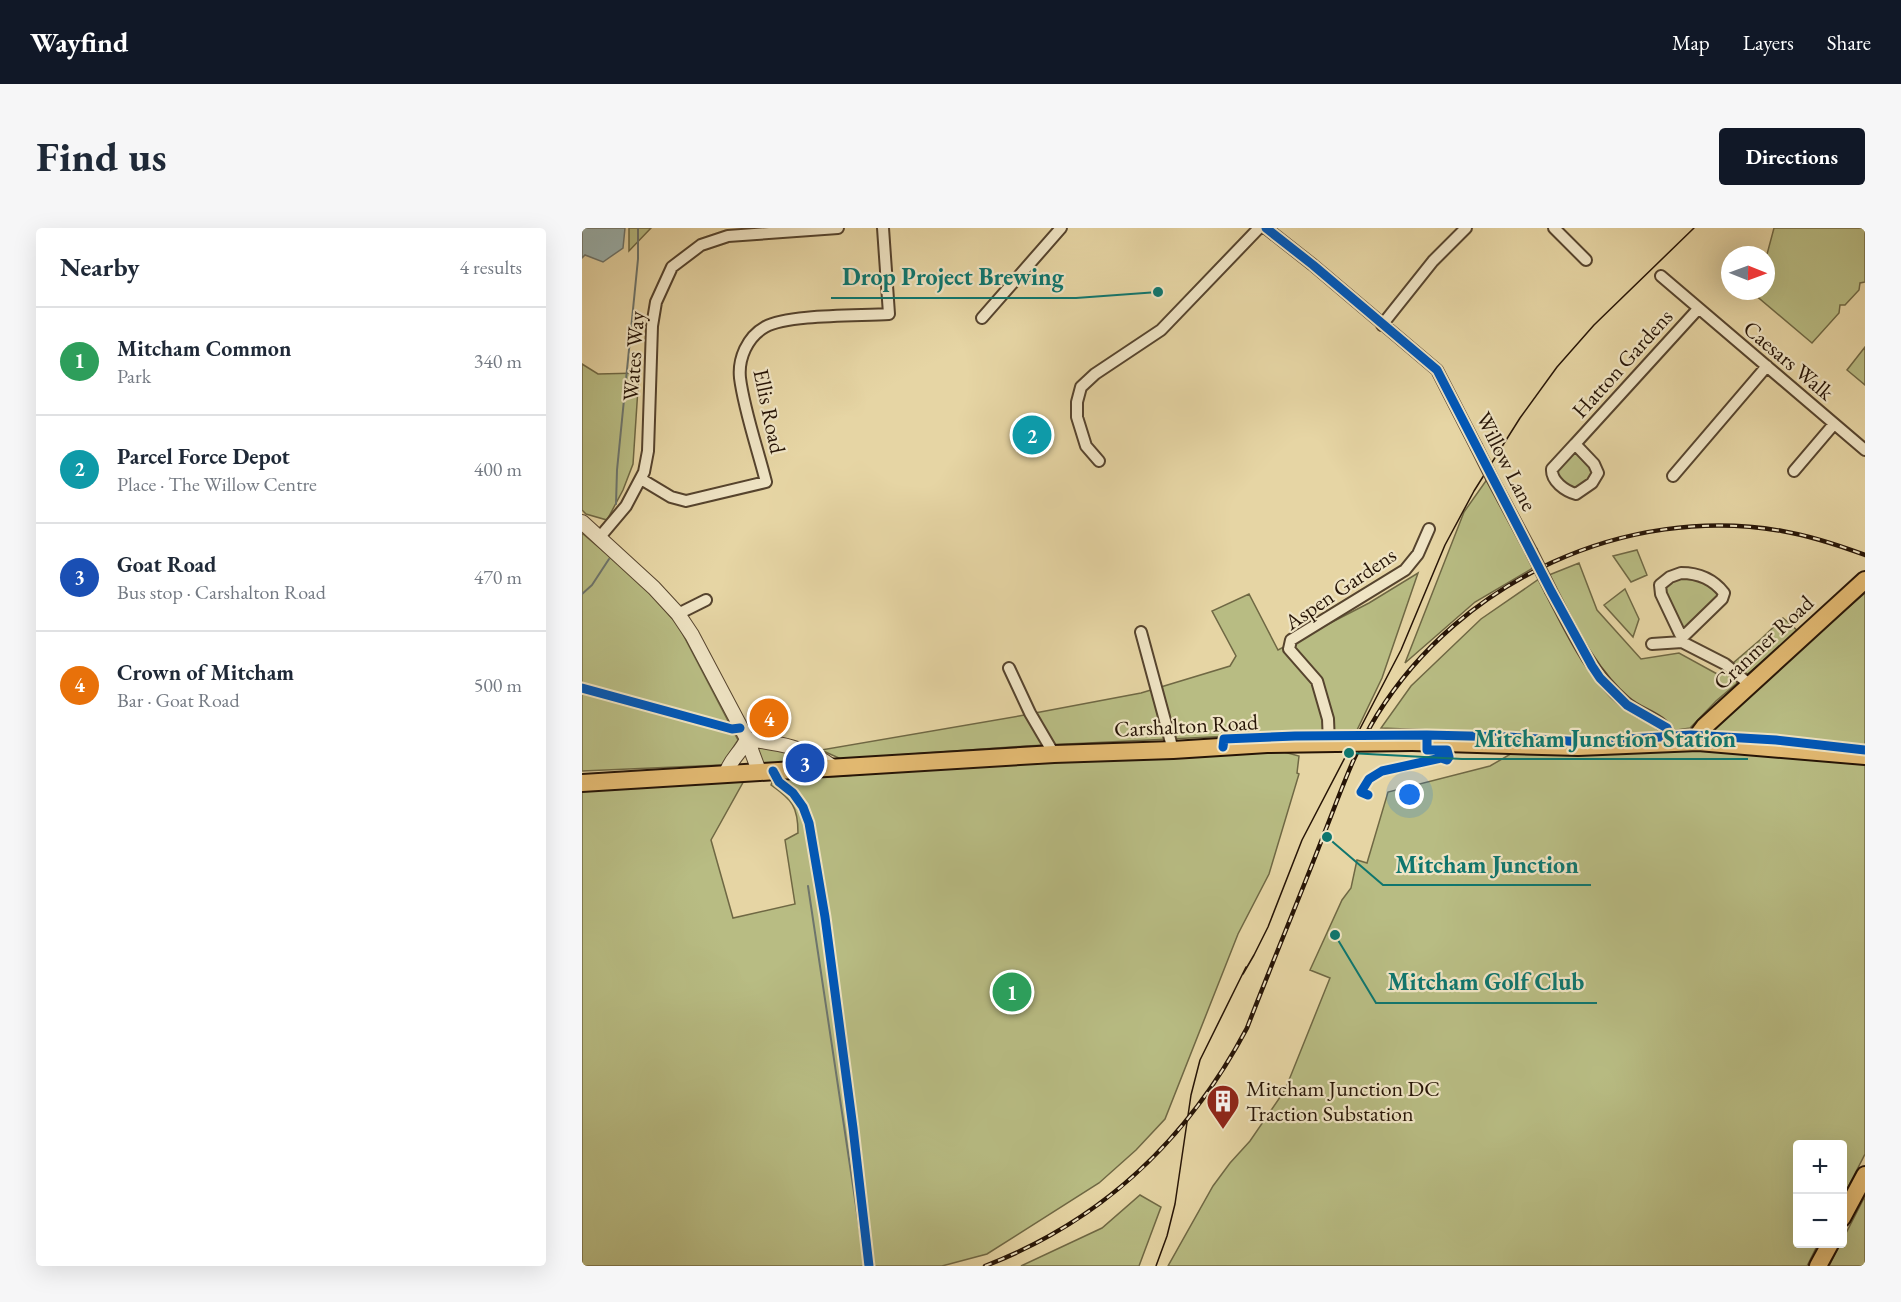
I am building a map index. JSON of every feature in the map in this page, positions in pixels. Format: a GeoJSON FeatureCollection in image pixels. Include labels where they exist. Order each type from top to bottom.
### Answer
{"type":"FeatureCollection","features":[{"type":"Feature","properties":{"kind":"main road","name":"Cranmer Road"},"geometry":{"type":"LineString","coordinates":[[1698,742],[1698,735],[1704,728],[1749,684],[1859,585]]}},
{"type":"Feature","properties":{"kind":"main road","name":"Carshalton Road"},"geometry":{"type":"LineString","coordinates":[[582,783],[1054,754],[1267,744],[1412,742],[1578,747],[1698,742],[1865,756]]}},
{"type":"Feature","properties":{"kind":"main road"},"geometry":{"type":"LineString","coordinates":[[1847,1209],[1865,1175]]}},
{"type":"Feature","properties":{"kind":"main road"},"geometry":{"type":"LineString","coordinates":[[1818,1266],[1828,1248]]}},
{"type":"Feature","properties":{"kind":"street","name":"Wates Way"},"geometry":{"type":"LineString","coordinates":[[599,538],[626,506],[641,480],[647,460],[652,326],[656,302],[672,267],[701,245],[728,236],[765,230],[838,228]]}},
{"type":"Feature","properties":{"kind":"street","name":"Ellis Road"},"geometry":{"type":"LineString","coordinates":[[641,480],[671,497],[686,501],[766,482],[740,379],[741,361],[746,347],[762,329],[779,322],[889,314],[882,228]]}},
{"type":"Feature","properties":{"kind":"street"},"geometry":{"type":"LineString","coordinates":[[982,318],[1061,228]]}},
{"type":"Feature","properties":{"kind":"street"},"geometry":{"type":"LineString","coordinates":[[1099,461],[1086,446],[1077,417],[1077,402],[1081,387],[1095,374],[1161,330],[1259,228]]}},
{"type":"Feature","properties":{"kind":"street","name":"Willow Lane"},"geometry":{"type":"LineString","coordinates":[[1266,228],[1439,372],[1492,478],[1592,666],[1600,678],[1627,705],[1667,728],[1672,742]]}},
{"type":"Feature","properties":{"kind":"street"},"geometry":{"type":"LineString","coordinates":[[1382,325],[1433,261],[1466,228]]}},
{"type":"Feature","properties":{"kind":"street"},"geometry":{"type":"LineString","coordinates":[[1554,228],[1586,260]]}},
{"type":"Feature","properties":{"kind":"street","name":"Caesars Walk"},"geometry":{"type":"LineString","coordinates":[[1661,276],[1865,450]]}},
{"type":"Feature","properties":{"kind":"street","name":"Hatton Gardens"},"geometry":{"type":"LineString","coordinates":[[1575,444],[1594,464],[1598,472],[1592,483],[1576,494],[1553,478],[1552,469],[1698,309]]}},
{"type":"Feature","properties":{"kind":"street"},"geometry":{"type":"LineString","coordinates":[[1673,476],[1767,366]]}},
{"type":"Feature","properties":{"kind":"street"},"geometry":{"type":"LineString","coordinates":[[1794,471],[1834,424]]}},
{"type":"Feature","properties":{"kind":"street"},"geometry":{"type":"LineString","coordinates":[[582,522],[678,614],[692,635],[747,739],[759,771]]}},
{"type":"Feature","properties":{"kind":"street","name":"Aspen Gardens"},"geometry":{"type":"LineString","coordinates":[[1333,743],[1317,681],[1289,649],[1291,640],[1405,570],[1418,554],[1430,529]]}},
{"type":"Feature","properties":{"kind":"street"},"geometry":{"type":"LineString","coordinates":[[1652,644],[1682,638],[1722,599],[1724,593],[1708,578],[1690,573],[1670,577],[1660,585],[1661,594],[1682,638],[1725,664],[1749,684]]}},
{"type":"Feature","properties":{"kind":"street"},"geometry":{"type":"LineString","coordinates":[[678,614],[706,600]]}},
{"type":"Feature","properties":{"kind":"street"},"geometry":{"type":"LineString","coordinates":[[1141,632],[1173,750]]}},
{"type":"Feature","properties":{"kind":"street"},"geometry":{"type":"LineString","coordinates":[[1010,668],[1030,713],[1054,754]]}},
{"type":"Feature","properties":{"kind":"street"},"geometry":{"type":"LineString","coordinates":[[747,739],[778,742],[820,758],[833,767]]}},
{"type":"Feature","properties":{"kind":"street"},"geometry":{"type":"LineString","coordinates":[[726,774],[728,766],[741,752],[747,739]]}},
{"type":"Feature","properties":{"kind":"green space"},"geometry":{"type":"Polygon","coordinates":[[[629,228],[651,228],[629,251],[629,228]]]}},
{"type":"Feature","properties":{"kind":"green space"},"geometry":{"type":"Polygon","coordinates":[[[1774,228],[1865,228],[1865,282],[1860,283],[1859,290],[1845,305],[1840,305],[1839,313],[1812,343],[1761,300],[1775,300],[1775,246],[1769,246],[1774,228]]]}},
{"type":"Feature","properties":{"kind":"green space"},"geometry":{"type":"Polygon","coordinates":[[[1865,347],[1865,385],[1847,370],[1865,347]]]}},
{"type":"Feature","properties":{"kind":"green space"},"geometry":{"type":"Polygon","coordinates":[[[582,364],[598,374],[639,373],[633,464],[623,490],[607,520],[586,514],[582,510],[582,364]]]}},
{"type":"Feature","properties":{"kind":"green space"},"geometry":{"type":"Polygon","coordinates":[[[1573,454],[1577,454],[1592,470],[1590,477],[1577,488],[1570,486],[1556,472],[1573,454]]]}},
{"type":"Feature","properties":{"kind":"green space"},"geometry":{"type":"Polygon","coordinates":[[[1488,478],[1533,568],[1475,602],[1405,663],[1464,512],[1488,478]]]}},
{"type":"Feature","properties":{"kind":"green space"},"geometry":{"type":"Polygon","coordinates":[[[582,533],[641,583],[678,625],[738,740],[722,765],[582,771],[582,533]]]}},
{"type":"Feature","properties":{"kind":"green space"},"geometry":{"type":"Polygon","coordinates":[[[1637,550],[1647,575],[1631,582],[1613,556],[1637,550]]]}},
{"type":"Feature","properties":{"kind":"green space"},"geometry":{"type":"Polygon","coordinates":[[[1579,563],[1597,610],[1641,659],[1679,653],[1719,675],[1783,618],[1798,631],[1716,701],[1690,728],[1645,735],[1580,736],[1381,728],[1411,686],[1481,619],[1539,579],[1579,563]]]}},
{"type":"Feature","properties":{"kind":"green space"},"geometry":{"type":"Polygon","coordinates":[[[1690,571],[1721,595],[1684,633],[1662,594],[1666,581],[1690,571]]]}},
{"type":"Feature","properties":{"kind":"green space"},"geometry":{"type":"Polygon","coordinates":[[[1418,573],[1382,678],[1357,730],[1026,746],[841,759],[821,750],[1141,693],[1230,666],[1236,656],[1212,611],[1249,594],[1278,650],[1369,603],[1418,573]]]}},
{"type":"Feature","properties":{"kind":"green space"},"geometry":{"type":"Polygon","coordinates":[[[1625,589],[1639,619],[1633,637],[1604,605],[1625,589]]]}},
{"type":"Feature","properties":{"kind":"green space"},"geometry":{"type":"Polygon","coordinates":[[[1865,593],[1865,747],[1715,731],[1710,728],[1807,640],[1865,593]]]}},
{"type":"Feature","properties":{"kind":"green space"},"geometry":{"type":"Polygon","coordinates":[[[761,746],[805,756],[804,761],[761,764],[756,748],[761,746]]]}},
{"type":"Feature","properties":{"kind":"green space"},"geometry":{"type":"Polygon","coordinates":[[[1691,746],[1865,761],[1865,1154],[1847,1189],[1847,1140],[1793,1140],[1793,1248],[1816,1248],[1807,1266],[1168,1266],[1213,1186],[1250,1141],[1285,1090],[1330,978],[1310,970],[1342,900],[1351,888],[1357,860],[1367,863],[1388,792],[1490,766],[1514,752],[1691,746]]]}},
{"type":"Feature","properties":{"kind":"green space"},"geometry":{"type":"Polygon","coordinates":[[[1284,752],[1299,756],[1297,773],[1299,774],[1269,874],[1238,934],[1165,1119],[1136,1150],[1099,1183],[987,1254],[942,1266],[582,1266],[582,791],[746,777],[711,840],[733,918],[795,904],[785,840],[798,833],[797,816],[789,800],[771,785],[773,780],[999,763],[1284,752]]]}},
{"type":"Feature","properties":{"kind":"green space"},"geometry":{"type":"Polygon","coordinates":[[[1140,1195],[1161,1207],[1139,1266],[1021,1266],[1102,1228],[1140,1195]]]}},
{"type":"Feature","properties":{"kind":"green space"},"geometry":{"type":"Polygon","coordinates":[[[1865,1196],[1865,1266],[1829,1266],[1838,1248],[1847,1248],[1847,1231],[1865,1196]]]}},
{"type":"Feature","properties":{"kind":"water"},"geometry":{"type":"Polygon","coordinates":[[[582,228],[625,228],[623,248],[603,262],[585,255],[582,258],[582,228]]]}},
{"type":"Feature","properties":{"kind":"waterway"},"geometry":{"type":"LineString","coordinates":[[616,504],[617,470],[638,259],[638,228]]}},
{"type":"Feature","properties":{"kind":"waterway"},"geometry":{"type":"LineString","coordinates":[[582,594],[592,585],[609,559]]}},
{"type":"Feature","properties":{"kind":"waterway"},"geometry":{"type":"LineString","coordinates":[[808,886],[864,1259]]}},
{"type":"Feature","properties":{"kind":"tram line"},"geometry":{"type":"LineString","coordinates":[[1243,974],[1268,927],[1302,840],[1401,650],[1445,545],[1474,491],[1520,418],[1557,367],[1594,325],[1694,228]]}},
{"type":"Feature","properties":{"kind":"tram line"},"geometry":{"type":"LineString","coordinates":[[1156,1266],[1175,1204],[1191,1095],[1200,1060],[1246,967]]}},
{"type":"Feature","properties":{"kind":"railway"},"geometry":{"type":"LineString","coordinates":[[985,1266],[1028,1247],[1068,1225],[1105,1200],[1170,1140],[1198,1106],[1224,1068],[1247,1028],[1361,744],[1377,715],[1412,667],[1454,626],[1501,590],[1552,562],[1607,542],[1665,529],[1723,526],[1782,531],[1824,541],[1865,555]]}},
{"type":"Feature","properties":{"kind":"cycle path"},"geometry":{"type":"LineString","coordinates":[[1266,228],[1437,370],[1592,666],[1600,678],[1627,705],[1667,728],[1672,742]]}},
{"type":"Feature","properties":{"kind":"cycle path"},"geometry":{"type":"LineString","coordinates":[[582,688],[732,729],[740,728]]}},
{"type":"Feature","properties":{"kind":"cycle path"},"geometry":{"type":"LineString","coordinates":[[1223,747],[1224,739],[1295,736],[1427,735],[1582,742],[1691,735],[1776,740],[1865,750]]}},
{"type":"Feature","properties":{"kind":"cycle path"},"geometry":{"type":"LineString","coordinates":[[1368,795],[1361,792],[1369,779],[1382,771],[1441,758],[1447,760],[1449,757],[1447,750],[1427,750],[1427,735]]}},
{"type":"Feature","properties":{"kind":"cycle path"},"geometry":{"type":"LineString","coordinates":[[773,771],[779,782],[793,793],[803,807],[809,823],[825,917],[869,1266]]}},
{"type":"Feature","properties":{"kind":"place","name":"Drop Project Brewing"},"geometry":{"type":"Point","coordinates":[1158,292]}},
{"type":"Feature","properties":{"kind":"place","name":"Parcel Force Depot"},"geometry":{"type":"Point","coordinates":[1032,435]}},
{"type":"Feature","properties":{"kind":"place","name":"Crown of Mitcham"},"geometry":{"type":"Point","coordinates":[769,718]}},
{"type":"Feature","properties":{"kind":"place","name":"Mitcham Junction Station"},"geometry":{"type":"Point","coordinates":[1349,753]}},
{"type":"Feature","properties":{"kind":"place","name":"Goat Road"},"geometry":{"type":"Point","coordinates":[805,763]}},
{"type":"Feature","properties":{"kind":"place","name":"Mitcham Junction"},"geometry":{"type":"Point","coordinates":[1327,837]}},
{"type":"Feature","properties":{"kind":"place","name":"Mitcham Golf Club"},"geometry":{"type":"Point","coordinates":[1335,935]}},
{"type":"Feature","properties":{"kind":"place","name":"Mitcham Common"},"geometry":{"type":"Point","coordinates":[1012,992]}},
{"type":"Feature","properties":{"kind":"place","name":"Mitcham Junction DC Traction Substation"},"geometry":{"type":"Point","coordinates":[1223,1130]}}]}
